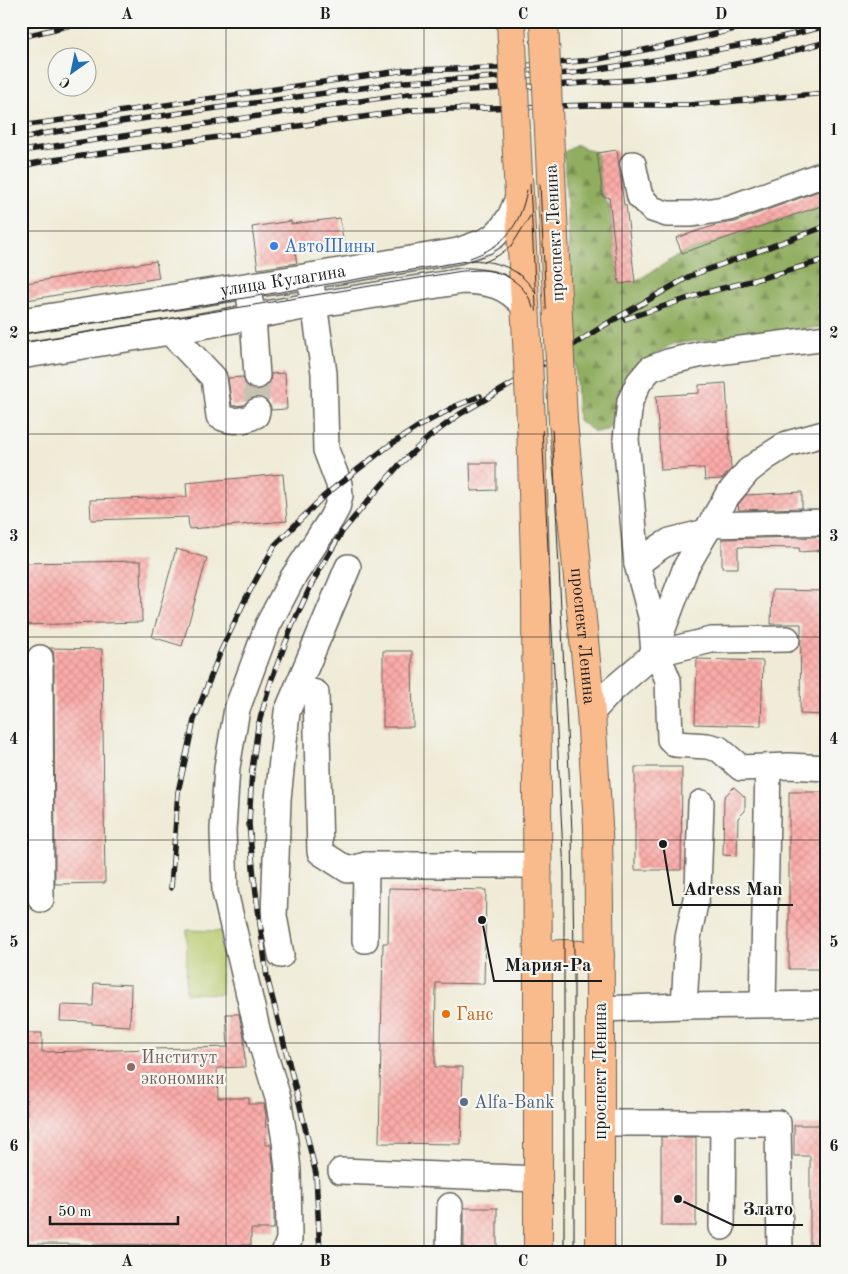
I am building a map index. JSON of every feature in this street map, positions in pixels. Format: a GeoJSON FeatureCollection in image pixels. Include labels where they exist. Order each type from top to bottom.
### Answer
{"type":"FeatureCollection","features":[{"type":"Feature","properties":{"kind":"main road","name":"проспект Ленина"},"geometry":{"type":"LineString","coordinates":[[511,21],[531,422],[536,596],[538,1253]]}},
{"type":"Feature","properties":{"kind":"main road","name":"проспект Ленина"},"geometry":{"type":"LineString","coordinates":[[544,21],[564,421],[591,713],[598,825],[600,1253]]}},
{"type":"Feature","properties":{"kind":"main road"},"geometry":{"type":"LineString","coordinates":[[538,955],[600,956]]}},
{"type":"Feature","properties":{"kind":"street"},"geometry":{"type":"LineString","coordinates":[[633,164],[640,197],[652,209],[666,214],[692,214],[730,208],[827,173]]}},
{"type":"Feature","properties":{"kind":"street","name":"улица Кулагина"},"geometry":{"type":"LineString","coordinates":[[21,321],[458,251],[486,241],[502,228],[510,216],[519,186]]}},
{"type":"Feature","properties":{"kind":"street"},"geometry":{"type":"LineString","coordinates":[[284,1253],[289,1240],[288,1170],[285,1141],[278,1098],[258,1033],[225,892],[223,830],[227,767],[237,709],[268,625],[292,579],[331,519],[337,508],[340,495],[339,484],[326,450],[324,373],[310,276]]}},
{"type":"Feature","properties":{"kind":"street","name":"улица Кулагина"},"geometry":{"type":"LineString","coordinates":[[21,356],[463,281],[483,282],[502,287],[515,296],[525,314]]}},
{"type":"Feature","properties":{"kind":"street"},"geometry":{"type":"LineString","coordinates":[[247,286],[253,316],[257,376]]}},
{"type":"Feature","properties":{"kind":"street"},"geometry":{"type":"LineString","coordinates":[[52,316],[60,350]]}},
{"type":"Feature","properties":{"kind":"street"},"geometry":{"type":"LineString","coordinates":[[170,332],[214,378],[219,416],[226,420],[248,420],[256,415],[257,411]]}},
{"type":"Feature","properties":{"kind":"street"},"geometry":{"type":"LineString","coordinates":[[827,338],[702,354],[668,362],[650,369],[639,382],[630,401],[626,439],[637,564],[650,616],[654,654],[668,680],[670,739],[675,744],[707,746],[719,749],[741,768],[788,766],[827,768]]}},
{"type":"Feature","properties":{"kind":"street"},"geometry":{"type":"LineString","coordinates":[[654,654],[686,567],[727,496],[748,471],[787,444],[827,433]]}},
{"type":"Feature","properties":{"kind":"street"},"geometry":{"type":"LineString","coordinates":[[637,564],[670,541],[708,528],[827,522]]}},
{"type":"Feature","properties":{"kind":"street"},"geometry":{"type":"LineString","coordinates":[[281,955],[274,916],[278,799],[287,712],[348,567]]}},
{"type":"Feature","properties":{"kind":"street"},"geometry":{"type":"LineString","coordinates":[[591,713],[611,691],[654,654],[711,640],[787,639]]}},
{"type":"Feature","properties":{"kind":"street"},"geometry":{"type":"LineString","coordinates":[[40,658],[41,899]]}},
{"type":"Feature","properties":{"kind":"street"},"geometry":{"type":"LineString","coordinates":[[298,688],[316,694],[320,852],[348,870],[366,865],[537,866]]}},
{"type":"Feature","properties":{"kind":"street"},"geometry":{"type":"LineString","coordinates":[[763,1004],[768,768]]}},
{"type":"Feature","properties":{"kind":"street"},"geometry":{"type":"LineString","coordinates":[[684,1006],[688,938],[698,889],[701,804]]}},
{"type":"Feature","properties":{"kind":"street"},"geometry":{"type":"LineString","coordinates":[[365,940],[366,865]]}},
{"type":"Feature","properties":{"kind":"street"},"geometry":{"type":"LineString","coordinates":[[600,1009],[827,1004]]}},
{"type":"Feature","properties":{"kind":"street"},"geometry":{"type":"LineString","coordinates":[[600,1123],[778,1123],[780,1253]]}},
{"type":"Feature","properties":{"kind":"street"},"geometry":{"type":"LineString","coordinates":[[722,1227],[723,1123]]}},
{"type":"Feature","properties":{"kind":"street"},"geometry":{"type":"LineString","coordinates":[[341,1172],[538,1179]]}},
{"type":"Feature","properties":{"kind":"street"},"geometry":{"type":"LineString","coordinates":[[449,1253],[450,1206]]}},
{"type":"Feature","properties":{"kind":"green space"},"geometry":{"type":"Polygon","coordinates":[[[577,145],[597,153],[603,197],[610,207],[619,283],[635,282],[682,253],[827,204],[827,307],[817,309],[821,327],[672,344],[640,364],[622,383],[617,403],[617,420],[608,430],[595,432],[578,420],[564,152],[577,145]]]}},
{"type":"Feature","properties":{"kind":"green space"},"geometry":{"type":"Polygon","coordinates":[[[187,930],[222,931],[221,994],[186,993],[187,930]]]}},
{"type":"Feature","properties":{"kind":"building"},"geometry":{"type":"Polygon","coordinates":[[[617,150],[635,282],[619,284],[609,197],[603,197],[597,153],[617,150]]]}},
{"type":"Feature","properties":{"kind":"building"},"geometry":{"type":"Polygon","coordinates":[[[827,188],[827,204],[682,253],[676,238],[716,225],[735,222],[827,188]]]}},
{"type":"Feature","properties":{"kind":"building"},"geometry":{"type":"Polygon","coordinates":[[[340,218],[344,247],[295,253],[297,263],[258,269],[252,227],[291,221],[291,224],[340,218]]]}},
{"type":"Feature","properties":{"kind":"building"},"geometry":{"type":"Polygon","coordinates":[[[156,261],[159,278],[21,301],[21,284],[156,261]]]}},
{"type":"Feature","properties":{"kind":"building"},"geometry":{"type":"Polygon","coordinates":[[[285,373],[287,409],[271,410],[267,401],[260,397],[253,397],[243,405],[232,406],[228,378],[243,377],[245,384],[250,389],[258,390],[265,388],[270,383],[271,374],[285,373]]]}},
{"type":"Feature","properties":{"kind":"building"},"geometry":{"type":"Polygon","coordinates":[[[726,383],[731,469],[722,479],[705,480],[704,468],[661,470],[656,396],[699,393],[699,385],[726,383]]]}},
{"type":"Feature","properties":{"kind":"building"},"geometry":{"type":"Polygon","coordinates":[[[470,463],[496,463],[496,490],[471,491],[470,463]]]}},
{"type":"Feature","properties":{"kind":"building"},"geometry":{"type":"Polygon","coordinates":[[[283,474],[287,521],[189,529],[188,517],[91,520],[90,500],[187,497],[186,483],[283,474]]]}},
{"type":"Feature","properties":{"kind":"building"},"geometry":{"type":"Polygon","coordinates":[[[802,492],[802,508],[739,510],[738,505],[746,495],[802,492]]]}},
{"type":"Feature","properties":{"kind":"building"},"geometry":{"type":"Polygon","coordinates":[[[827,536],[827,550],[800,552],[799,548],[738,547],[738,568],[722,568],[722,539],[827,536]]]}},
{"type":"Feature","properties":{"kind":"building"},"geometry":{"type":"Polygon","coordinates":[[[176,549],[207,558],[182,646],[152,637],[176,549]]]}},
{"type":"Feature","properties":{"kind":"building"},"geometry":{"type":"Polygon","coordinates":[[[141,561],[142,622],[21,625],[21,563],[141,561]]]}},
{"type":"Feature","properties":{"kind":"building"},"geometry":{"type":"Polygon","coordinates":[[[772,590],[827,591],[827,715],[800,714],[801,624],[771,624],[772,590]]]}},
{"type":"Feature","properties":{"kind":"building"},"geometry":{"type":"Polygon","coordinates":[[[49,648],[102,649],[105,883],[55,884],[54,658],[53,651],[49,648]]]}},
{"type":"Feature","properties":{"kind":"building"},"geometry":{"type":"Polygon","coordinates":[[[383,651],[412,651],[413,727],[383,727],[383,651]]]}},
{"type":"Feature","properties":{"kind":"building"},"geometry":{"type":"Polygon","coordinates":[[[697,659],[763,661],[761,726],[695,724],[697,659]]]}},
{"type":"Feature","properties":{"kind":"building"},"geometry":{"type":"Polygon","coordinates":[[[635,767],[682,767],[681,870],[635,870],[635,767]]]}},
{"type":"Feature","properties":{"kind":"building"},"geometry":{"type":"Polygon","coordinates":[[[734,787],[745,797],[745,811],[738,818],[737,856],[723,855],[724,797],[734,787]]]}},
{"type":"Feature","properties":{"kind":"building"},"geometry":{"type":"Polygon","coordinates":[[[789,792],[823,792],[823,969],[789,969],[789,792]]]}},
{"type":"Feature","properties":{"kind":"building"},"geometry":{"type":"Polygon","coordinates":[[[389,888],[486,890],[484,984],[436,983],[435,1067],[463,1067],[461,1144],[379,1143],[383,943],[388,943],[389,888]]]}},
{"type":"Feature","properties":{"kind":"building"},"geometry":{"type":"Polygon","coordinates":[[[94,983],[131,985],[130,1026],[60,1021],[61,1005],[93,1006],[94,983]]]}},
{"type":"Feature","properties":{"kind":"building"},"geometry":{"type":"Polygon","coordinates":[[[226,1014],[239,1014],[244,1037],[245,1067],[217,1068],[218,1098],[249,1098],[249,1104],[264,1104],[266,1116],[265,1145],[271,1145],[274,1171],[274,1229],[251,1229],[251,1245],[28,1244],[26,1086],[21,1086],[21,1033],[42,1033],[42,1052],[228,1047],[226,1014]]]}},
{"type":"Feature","properties":{"kind":"building"},"geometry":{"type":"Polygon","coordinates":[[[794,1125],[827,1125],[827,1252],[810,1252],[810,1156],[794,1156],[794,1125]]]}},
{"type":"Feature","properties":{"kind":"building"},"geometry":{"type":"Polygon","coordinates":[[[661,1137],[696,1137],[696,1226],[661,1226],[661,1137]]]}},
{"type":"Feature","properties":{"kind":"building"},"geometry":{"type":"Polygon","coordinates":[[[464,1208],[497,1208],[497,1253],[464,1253],[464,1208]]]}},
{"type":"Feature","properties":{"kind":"tunnel"},"geometry":{"type":"LineString","coordinates":[[257,376],[257,411]]}},
{"type":"Feature","properties":{"kind":"tram line"},"geometry":{"type":"LineString","coordinates":[[522,21],[564,874],[564,1253]]}},
{"type":"Feature","properties":{"kind":"tram line"},"geometry":{"type":"LineString","coordinates":[[532,21],[572,832],[574,1253]]}},
{"type":"Feature","properties":{"kind":"tram line"},"geometry":{"type":"LineString","coordinates":[[470,258],[493,247],[509,233],[520,214],[527,190]]}},
{"type":"Feature","properties":{"kind":"tram line"},"geometry":{"type":"LineString","coordinates":[[485,262],[499,255],[512,245],[532,213]]}},
{"type":"Feature","properties":{"kind":"tram line"},"geometry":{"type":"LineString","coordinates":[[21,334],[472,260],[509,268],[523,278],[536,293]]}},
{"type":"Feature","properties":{"kind":"tram line"},"geometry":{"type":"LineString","coordinates":[[21,343],[462,271],[482,270],[507,276],[526,292],[533,308]]}},
{"type":"Feature","properties":{"kind":"railway"},"geometry":{"type":"LineString","coordinates":[[21,25],[52,21]]}},
{"type":"Feature","properties":{"kind":"railway"},"geometry":{"type":"LineString","coordinates":[[21,37],[88,21]]}},
{"type":"Feature","properties":{"kind":"railway"},"geometry":{"type":"LineString","coordinates":[[21,126],[406,70],[496,68],[594,60],[679,43],[766,21]]}},
{"type":"Feature","properties":{"kind":"railway"},"geometry":{"type":"LineString","coordinates":[[21,139],[41,134],[174,114],[405,82],[572,73],[761,42],[827,26]]}},
{"type":"Feature","properties":{"kind":"railway"},"geometry":{"type":"LineString","coordinates":[[21,151],[408,94],[632,80],[688,73],[757,60],[827,42]]}},
{"type":"Feature","properties":{"kind":"railway"},"geometry":{"type":"LineString","coordinates":[[21,166],[413,110],[593,105],[689,105],[827,93]]}},
{"type":"Feature","properties":{"kind":"railway"},"geometry":{"type":"LineString","coordinates":[[320,1253],[316,1174],[267,977],[249,824],[252,770],[258,726],[271,681],[292,626],[313,581],[342,532],[400,464],[429,437],[460,414],[517,381],[603,326],[690,276],[827,226]]}},
{"type":"Feature","properties":{"kind":"railway"},"geometry":{"type":"LineString","coordinates":[[625,319],[704,293],[827,259]]}},
{"type":"Feature","properties":{"kind":"railway"},"geometry":{"type":"LineString","coordinates":[[171,888],[178,792],[194,720],[220,653],[246,598],[275,545],[323,497],[387,447],[419,426],[456,406],[480,396]]}},
{"type":"Feature","properties":{"kind":"place","name":"АвтоШины"},"geometry":{"type":"Point","coordinates":[274,246]}},
{"type":"Feature","properties":{"kind":"place","name":"Adress Man"},"geometry":{"type":"Point","coordinates":[663,844]}},
{"type":"Feature","properties":{"kind":"place","name":"Мария-Ра"},"geometry":{"type":"Point","coordinates":[482,920]}},
{"type":"Feature","properties":{"kind":"place","name":"Ганс"},"geometry":{"type":"Point","coordinates":[446,1014]}},
{"type":"Feature","properties":{"kind":"place","name":"Институт экономики"},"geometry":{"type":"Point","coordinates":[131,1067]}},
{"type":"Feature","properties":{"kind":"place","name":"Alfa-Bank"},"geometry":{"type":"Point","coordinates":[464,1102]}},
{"type":"Feature","properties":{"kind":"place","name":"Злато"},"geometry":{"type":"Point","coordinates":[678,1199]}}]}
